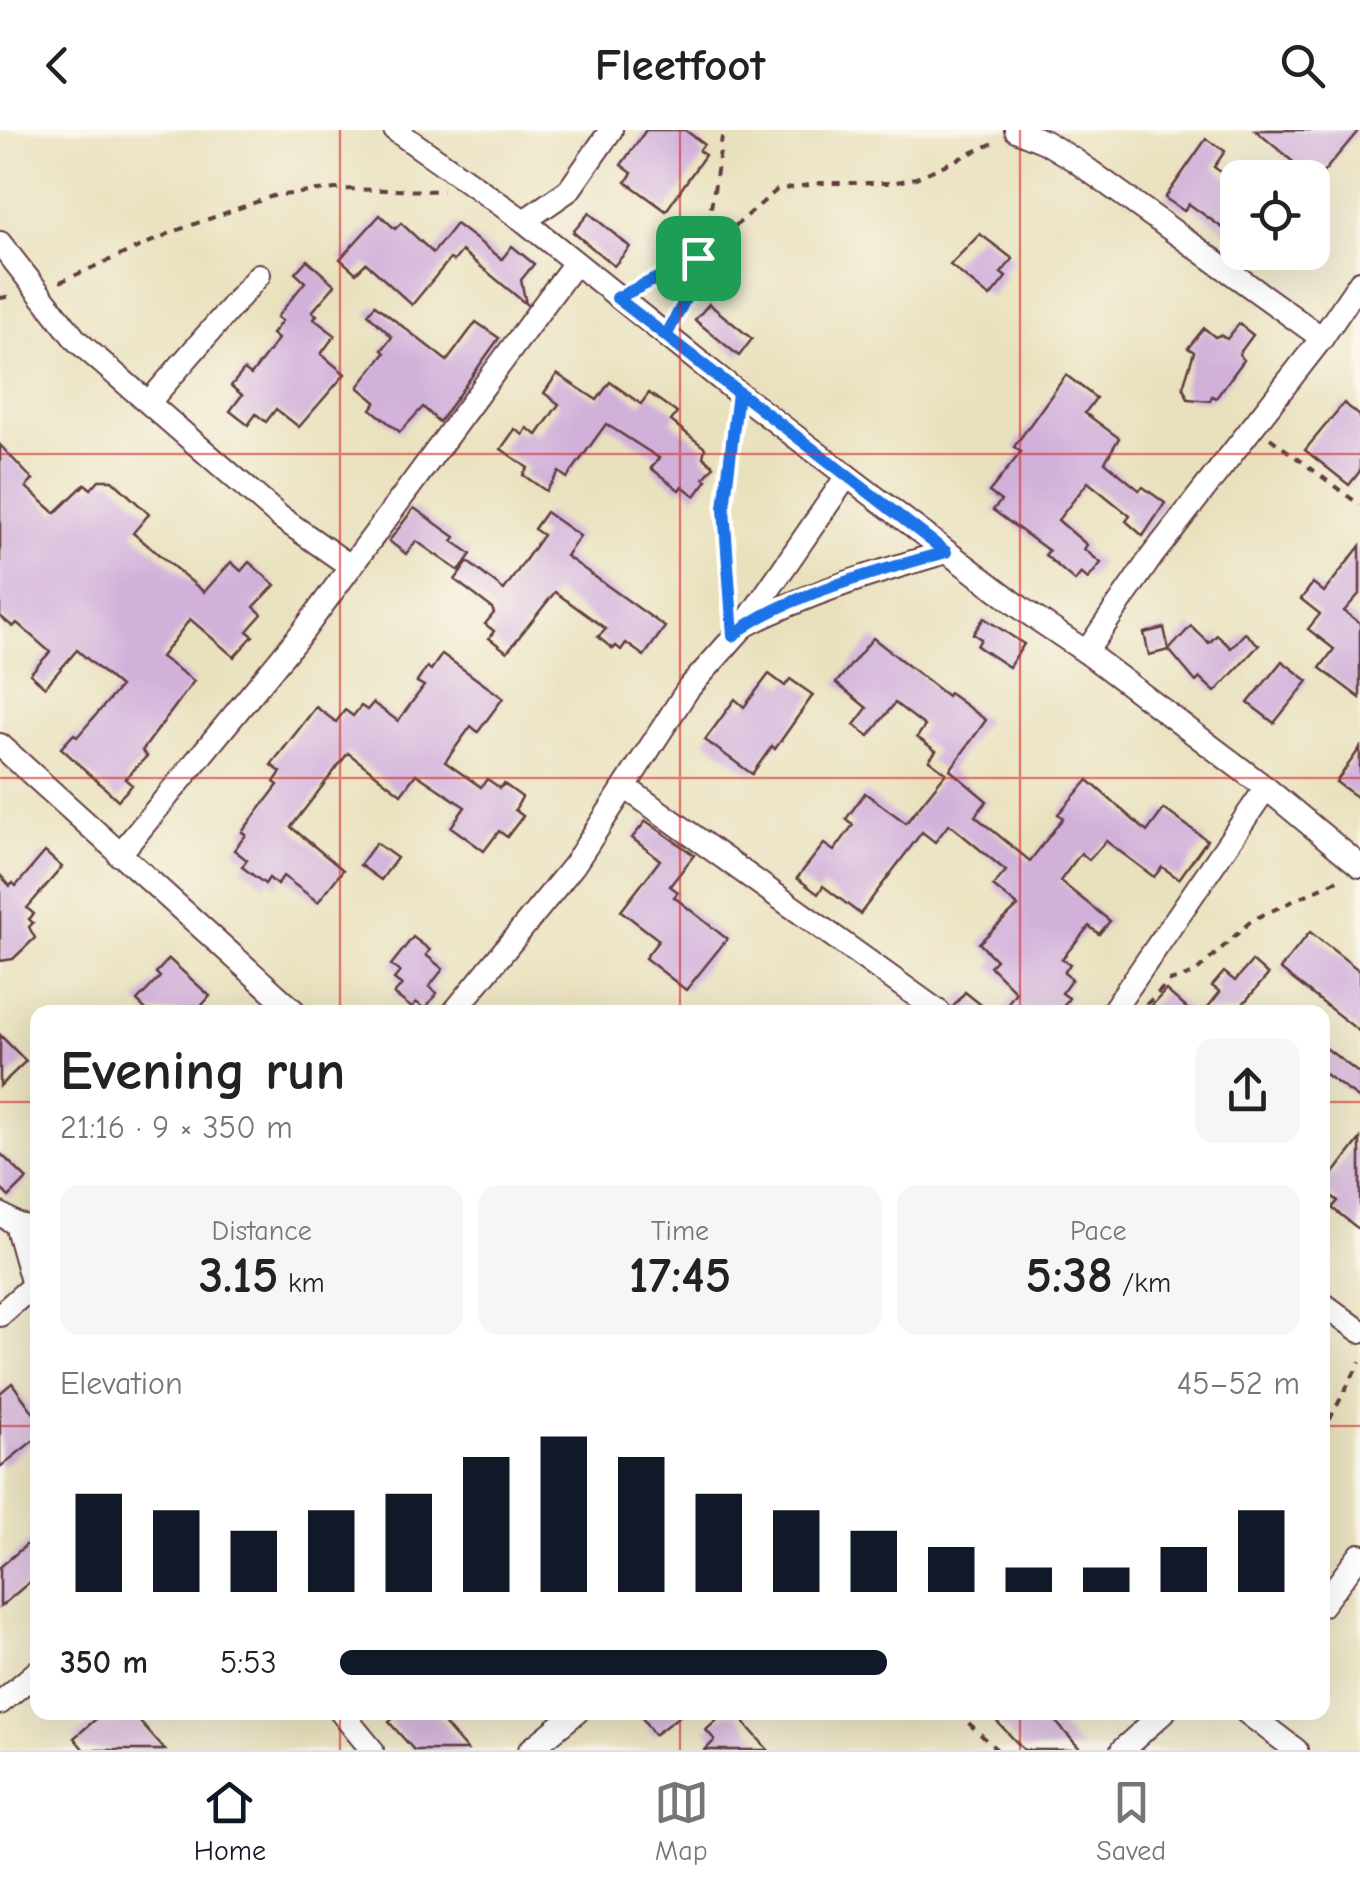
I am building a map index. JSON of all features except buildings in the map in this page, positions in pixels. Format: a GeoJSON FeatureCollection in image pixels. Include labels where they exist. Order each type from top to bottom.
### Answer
{"type":"FeatureCollection","features":[{"type":"Feature","properties":{"kind":"street"},"geometry":{"type":"LineString","coordinates":[[395,130],[524,221],[846,476],[1266,788],[1353,871]]}},
{"type":"Feature","properties":{"kind":"street"},"geometry":{"type":"LineString","coordinates":[[524,221],[569,190],[611,130]]}},
{"type":"Feature","properties":{"kind":"street"},"geometry":{"type":"LineString","coordinates":[[1017,131],[1074,159],[1322,338]]}},
{"type":"Feature","properties":{"kind":"street"},"geometry":{"type":"LineString","coordinates":[[0,243],[76,340],[280,517],[350,566]]}},
{"type":"Feature","properties":{"kind":"street"},"geometry":{"type":"LineString","coordinates":[[120,855],[304,630],[574,264]]}},
{"type":"Feature","properties":{"kind":"street"},"geometry":{"type":"LineString","coordinates":[[149,402],[258,274]]}},
{"type":"Feature","properties":{"kind":"street"},"geometry":{"type":"LineString","coordinates":[[1086,652],[1152,556],[1322,338],[1360,282]]}},
{"type":"Feature","properties":{"kind":"street"},"geometry":{"type":"LineString","coordinates":[[460,1005],[574,865],[688,688],[738,632],[846,476]]}},
{"type":"Feature","properties":{"kind":"street"},"geometry":{"type":"LineString","coordinates":[[738,632],[848,582],[946,552]]}},
{"type":"Feature","properties":{"kind":"street"},"geometry":{"type":"LineString","coordinates":[[0,744],[287,1005]]}},
{"type":"Feature","properties":{"kind":"street"},"geometry":{"type":"LineString","coordinates":[[625,787],[929,1005]]}},
{"type":"Feature","properties":{"kind":"street"},"geometry":{"type":"LineString","coordinates":[[1117,1005],[1266,788]]}},
{"type":"Feature","properties":{"kind":"street"},"geometry":{"type":"LineString","coordinates":[[18,1223],[30,1265]]}},
{"type":"Feature","properties":{"kind":"street"},"geometry":{"type":"LineString","coordinates":[[0,1315],[30,1288]]}},
{"type":"Feature","properties":{"kind":"street"},"geometry":{"type":"LineString","coordinates":[[1330,1309],[1360,1331]]}},
{"type":"Feature","properties":{"kind":"street"},"geometry":{"type":"LineString","coordinates":[[1330,1595],[1360,1555]]}},
{"type":"Feature","properties":{"kind":"street"},"geometry":{"type":"LineString","coordinates":[[0,1703],[30,1679]]}},
{"type":"Feature","properties":{"kind":"street"},"geometry":{"type":"LineString","coordinates":[[348,1720],[372,1750]]}},
{"type":"Feature","properties":{"kind":"street"},"geometry":{"type":"LineString","coordinates":[[530,1750],[568,1720]]}},
{"type":"Feature","properties":{"kind":"street"},"geometry":{"type":"LineString","coordinates":[[1122,1750],[1155,1720]]}},
{"type":"Feature","properties":{"kind":"street"},"geometry":{"type":"LineString","coordinates":[[1255,1720],[1296,1750]]}},
{"type":"Feature","properties":{"kind":"path"},"geometry":{"type":"LineString","coordinates":[[666,336],[690,290],[711,208],[722,130]]}},
{"type":"Feature","properties":{"kind":"path"},"geometry":{"type":"LineString","coordinates":[[617,298],[698,258],[777,190],[820,183],[892,183],[916,178],[1017,131]]}},
{"type":"Feature","properties":{"kind":"path"},"geometry":{"type":"LineString","coordinates":[[37,292],[175,231],[274,196],[351,188],[482,193]]}},
{"type":"Feature","properties":{"kind":"path"},"geometry":{"type":"LineString","coordinates":[[738,393],[724,508],[738,632]]}},
{"type":"Feature","properties":{"kind":"path"},"geometry":{"type":"LineString","coordinates":[[1254,427],[1360,505]]}},
{"type":"Feature","properties":{"kind":"path"},"geometry":{"type":"LineString","coordinates":[[1147,1005],[1170,981],[1195,973],[1252,920],[1353,871]]}},
{"type":"Feature","properties":{"kind":"path"},"geometry":{"type":"LineString","coordinates":[[1330,1419],[1360,1362]]}},
{"type":"Feature","properties":{"kind":"path"},"geometry":{"type":"LineString","coordinates":[[965,1720],[997,1750]]}},
{"type":"Feature","properties":{"kind":"route"},"geometry":{"type":"LineString","coordinates":[[698,258],[617,298],[738,393],[946,552],[796,602],[743,627],[733,636],[724,508],[738,393],[666,336],[690,290],[698,258]]}}]}
